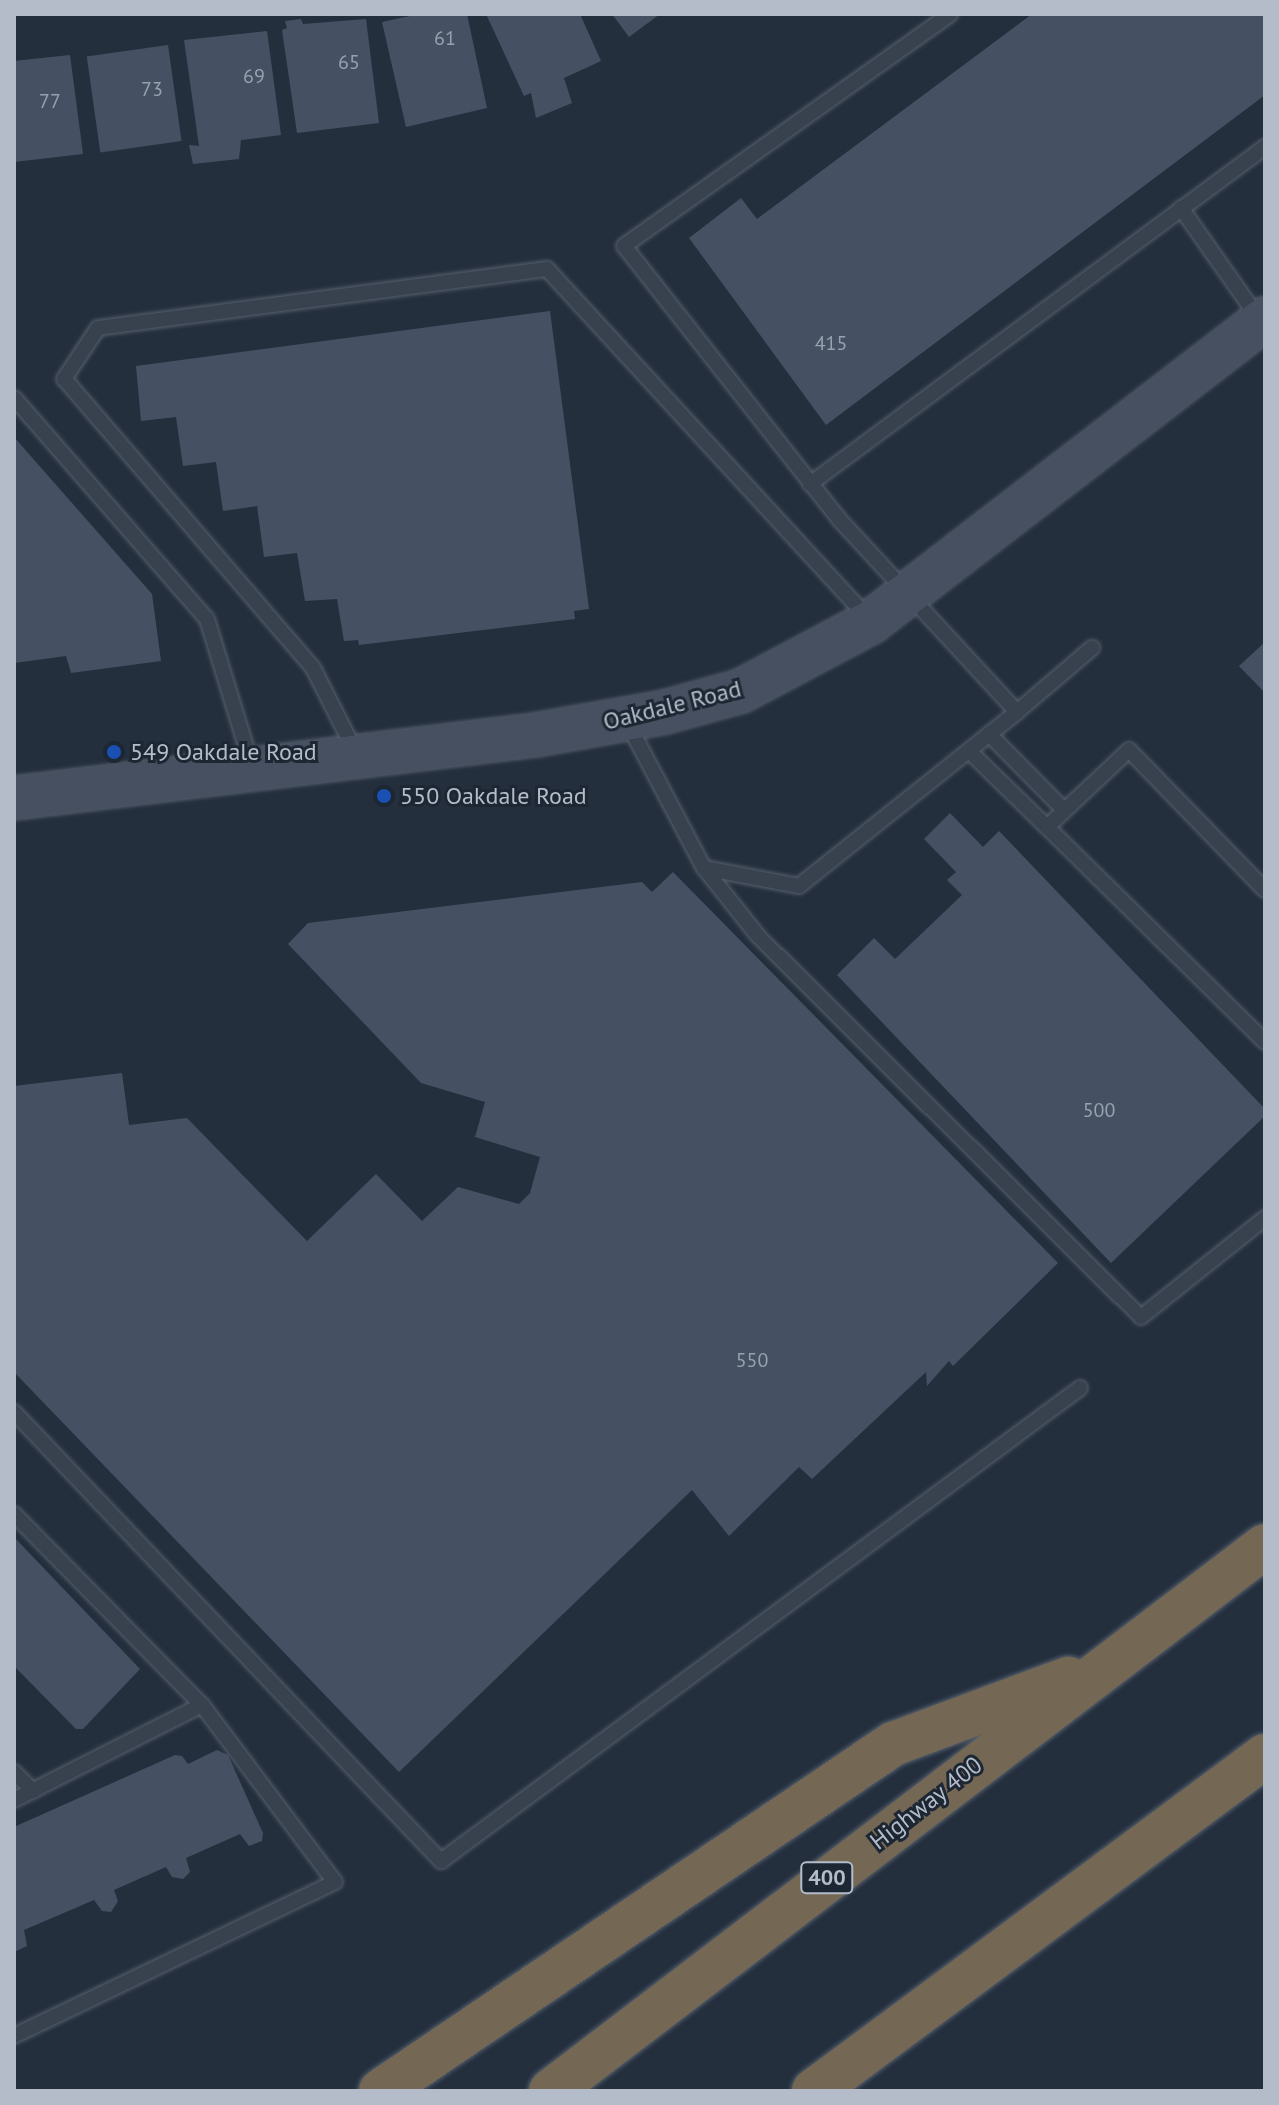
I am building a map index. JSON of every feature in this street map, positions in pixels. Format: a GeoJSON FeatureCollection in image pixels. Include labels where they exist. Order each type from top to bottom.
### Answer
{"type":"FeatureCollection","features":[{"type":"Feature","properties":{"kind":"highway","name":"Highway 400"},"geometry":{"type":"LineString","coordinates":[[551,2091],[1265,1546]]}},
{"type":"Feature","properties":{"kind":"highway"},"geometry":{"type":"LineString","coordinates":[[381,2091],[893,1744],[1104,1666]]}},
{"type":"Feature","properties":{"kind":"highway"},"geometry":{"type":"LineString","coordinates":[[814,2091],[1265,1756]]}},
{"type":"Feature","properties":{"kind":"street","name":"Oakdale Road"},"geometry":{"type":"LineString","coordinates":[[14,798],[535,735],[625,719],[741,691],[871,622],[908,597],[1263,321]]}},
{"type":"Feature","properties":{"kind":"lane"},"geometry":{"type":"LineString","coordinates":[[950,14],[624,246],[810,484],[908,597],[1017,712]]}},
{"type":"Feature","properties":{"kind":"lane"},"geometry":{"type":"LineString","coordinates":[[810,484],[1265,147]]}},
{"type":"Feature","properties":{"kind":"lane"},"geometry":{"type":"LineString","coordinates":[[1181,208],[1263,321]]}},
{"type":"Feature","properties":{"kind":"lane"},"geometry":{"type":"LineString","coordinates":[[357,755],[313,668],[64,379],[98,328],[547,269],[871,622]]}},
{"type":"Feature","properties":{"kind":"lane"},"geometry":{"type":"LineString","coordinates":[[14,398],[207,619],[253,768]]}},
{"type":"Feature","properties":{"kind":"lane"},"geometry":{"type":"LineString","coordinates":[[704,868],[799,886],[1092,648]]}},
{"type":"Feature","properties":{"kind":"lane"},"geometry":{"type":"LineString","coordinates":[[625,719],[704,868],[758,936],[1141,1317],[1265,1218]]}},
{"type":"Feature","properties":{"kind":"lane"},"geometry":{"type":"LineString","coordinates":[[989,734],[1064,810]]}},
{"type":"Feature","properties":{"kind":"lane"},"geometry":{"type":"LineString","coordinates":[[1047,827],[1129,750],[1265,890]]}},
{"type":"Feature","properties":{"kind":"lane"},"geometry":{"type":"LineString","coordinates":[[969,751],[1265,1042]]}},
{"type":"Feature","properties":{"kind":"lane"},"geometry":{"type":"LineString","coordinates":[[14,1412],[441,1861],[1080,1388]]}},
{"type":"Feature","properties":{"kind":"lane"},"geometry":{"type":"LineString","coordinates":[[14,1514],[202,1705],[335,1882],[14,2036]]}},
{"type":"Feature","properties":{"kind":"lane"},"geometry":{"type":"LineString","coordinates":[[14,1800],[202,1705]]}},
{"type":"Feature","properties":{"kind":"lane"},"geometry":{"type":"LineString","coordinates":[[14,1772],[33,1791]]}},
{"type":"Feature","properties":{"kind":"building"},"geometry":{"type":"Polygon","coordinates":[[[419,14],[467,14],[487,108],[406,127],[382,22],[419,14]]]}},
{"type":"Feature","properties":{"kind":"building"},"geometry":{"type":"Polygon","coordinates":[[[486,14],[580,14],[601,61],[564,78],[572,103],[536,118],[531,93],[524,96],[486,14]]]}},
{"type":"Feature","properties":{"kind":"building"},"geometry":{"type":"Polygon","coordinates":[[[612,14],[660,14],[629,37],[612,14]]]}},
{"type":"Feature","properties":{"kind":"building"},"geometry":{"type":"Polygon","coordinates":[[[1032,14],[1265,14],[1265,95],[826,425],[689,238],[741,198],[757,219],[1032,14]]]}},
{"type":"Feature","properties":{"kind":"building"},"geometry":{"type":"Polygon","coordinates":[[[301,19],[303,24],[366,19],[379,123],[297,133],[282,30],[287,28],[285,21],[301,19]]]}},
{"type":"Feature","properties":{"kind":"building"},"geometry":{"type":"Polygon","coordinates":[[[267,31],[281,135],[241,140],[239,159],[193,164],[189,145],[199,146],[184,40],[267,31]]]}},
{"type":"Feature","properties":{"kind":"building"},"geometry":{"type":"Polygon","coordinates":[[[168,45],[181,141],[100,152],[87,56],[168,45]]]}},
{"type":"Feature","properties":{"kind":"building"},"geometry":{"type":"Polygon","coordinates":[[[70,55],[83,154],[14,162],[14,61],[70,55]]]}},
{"type":"Feature","properties":{"kind":"building"},"geometry":{"type":"Polygon","coordinates":[[[550,311],[589,609],[574,611],[575,619],[359,645],[358,640],[344,641],[337,599],[305,601],[297,553],[264,557],[257,506],[223,511],[216,462],[183,466],[176,417],[141,421],[136,366],[550,311]]]}},
{"type":"Feature","properties":{"kind":"building"},"geometry":{"type":"Polygon","coordinates":[[[14,437],[152,594],[161,661],[71,673],[66,656],[14,663],[14,437]]]}},
{"type":"Feature","properties":{"kind":"building"},"geometry":{"type":"Polygon","coordinates":[[[1265,642],[1265,693],[1239,666],[1265,642]]]}},
{"type":"Feature","properties":{"kind":"building"},"geometry":{"type":"Polygon","coordinates":[[[950,813],[983,847],[999,831],[1265,1109],[1265,1116],[1111,1263],[837,975],[874,938],[895,959],[962,895],[947,880],[956,872],[924,839],[950,813]]]}},
{"type":"Feature","properties":{"kind":"building"},"geometry":{"type":"Polygon","coordinates":[[[673,872],[1058,1263],[953,1366],[949,1361],[927,1386],[926,1372],[812,1479],[799,1467],[729,1536],[692,1490],[399,1772],[14,1372],[14,1086],[122,1073],[129,1125],[187,1118],[307,1241],[376,1174],[422,1221],[458,1187],[519,1204],[530,1193],[540,1157],[475,1137],[485,1102],[421,1083],[288,944],[308,923],[642,882],[652,892],[673,872]]]}},
{"type":"Feature","properties":{"kind":"building"},"geometry":{"type":"Polygon","coordinates":[[[14,1537],[140,1669],[83,1729],[76,1729],[14,1666],[14,1537]]]}},
{"type":"Feature","properties":{"kind":"building"},"geometry":{"type":"Polygon","coordinates":[[[217,1750],[228,1755],[263,1833],[262,1841],[249,1846],[240,1834],[186,1858],[190,1872],[183,1879],[172,1877],[166,1867],[114,1890],[118,1901],[111,1912],[102,1911],[94,1900],[24,1930],[27,1946],[14,1952],[14,1827],[175,1755],[182,1756],[188,1764],[217,1750]]]}},
{"type":"Feature","properties":{"kind":"place","name":"549 Oakdale Road"},"geometry":{"type":"Point","coordinates":[114,752]}},
{"type":"Feature","properties":{"kind":"place","name":"550 Oakdale Road"},"geometry":{"type":"Point","coordinates":[384,796]}}]}
